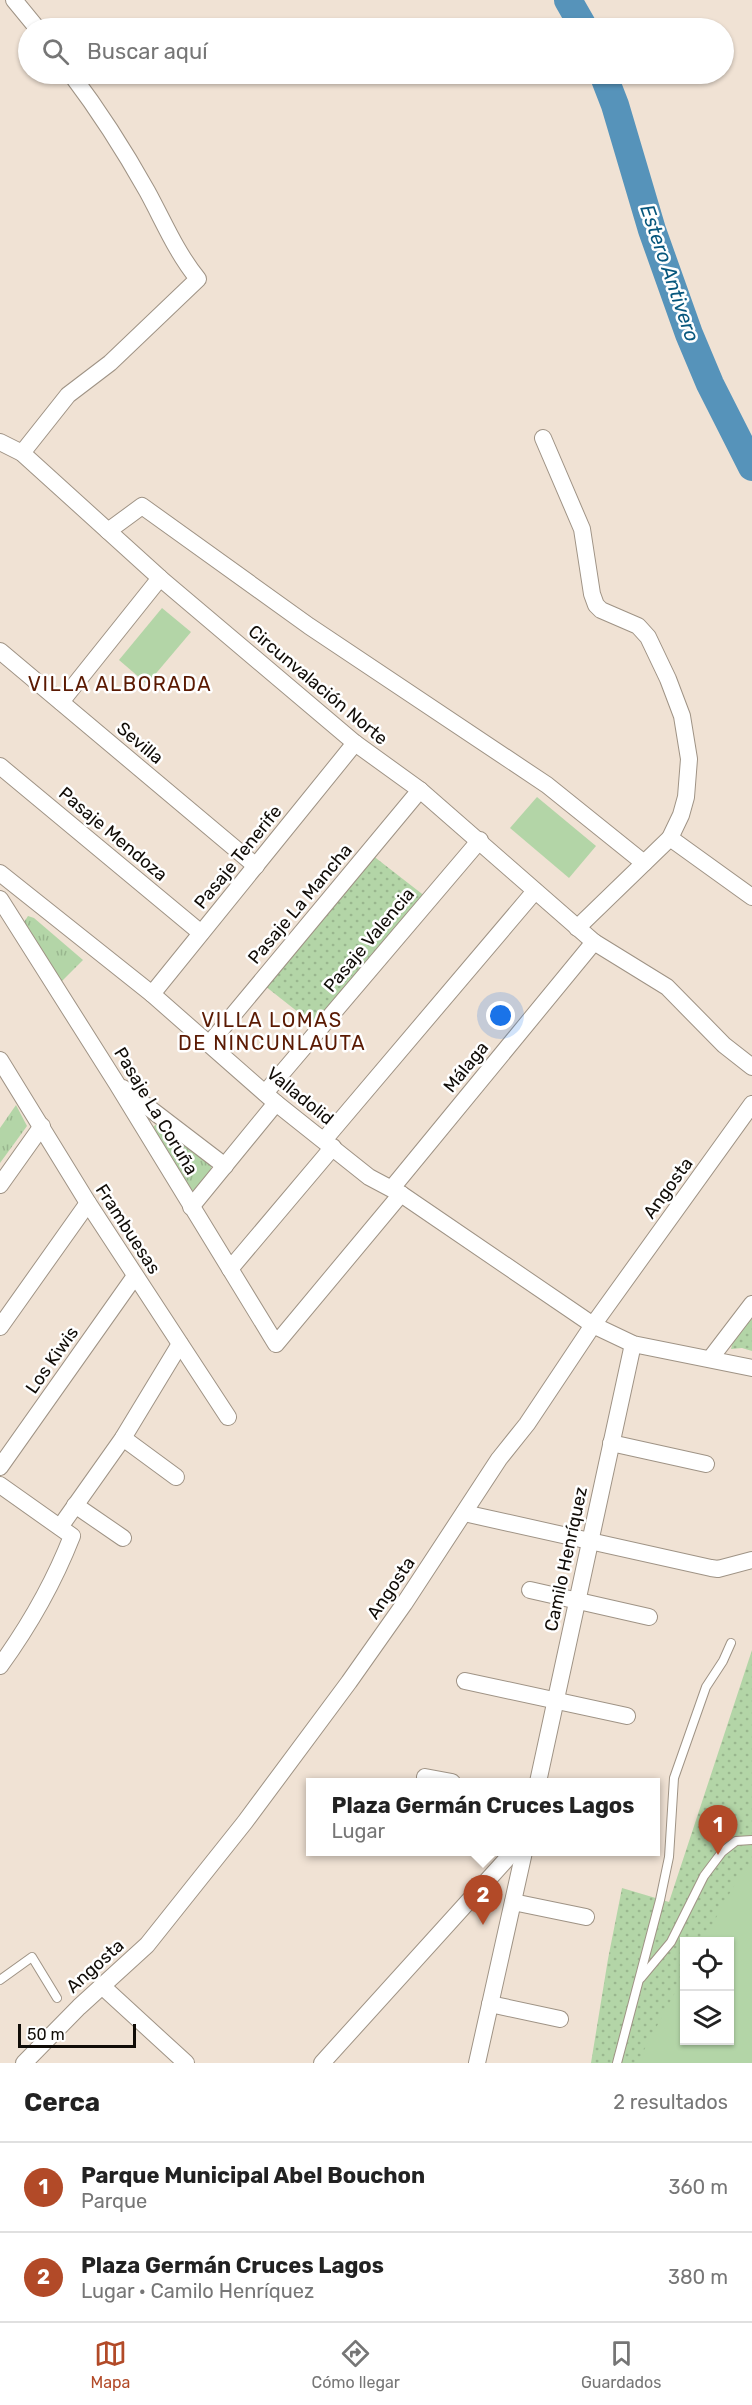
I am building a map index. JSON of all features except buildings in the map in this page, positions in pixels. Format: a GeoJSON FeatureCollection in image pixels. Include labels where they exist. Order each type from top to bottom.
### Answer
{"type":"FeatureCollection","features":[{"type":"Feature","properties":{"kind":"street"},"geometry":{"type":"LineString","coordinates":[[14,0],[29,18]]}},
{"type":"Feature","properties":{"kind":"street"},"geometry":{"type":"LineString","coordinates":[[22,453],[68,395],[110,363],[198,279],[181,258],[136,172],[78,84]]}},
{"type":"Feature","properties":{"kind":"street"},"geometry":{"type":"LineString","coordinates":[[543,438],[582,529],[592,594],[596,605],[601,610],[638,626],[648,637],[682,716],[689,759],[689,778],[681,815],[670,838],[577,928]]}},
{"type":"Feature","properties":{"kind":"street","name":"Circunvalación Norte"},"geometry":{"type":"LineString","coordinates":[[0,442],[22,453],[160,578],[354,743],[420,790],[480,840],[594,942],[667,987],[724,1045],[752,1067]]}},
{"type":"Feature","properties":{"kind":"street"},"geometry":{"type":"LineString","coordinates":[[108,531],[142,506],[309,626],[547,785],[644,863]]}},
{"type":"Feature","properties":{"kind":"street"},"geometry":{"type":"LineString","coordinates":[[61,702],[160,578]]}},
{"type":"Feature","properties":{"kind":"street","name":"Sevilla"},"geometry":{"type":"LineString","coordinates":[[0,651],[256,866]]}},
{"type":"Feature","properties":{"kind":"street","name":"Pasaje Tenerife"},"geometry":{"type":"LineString","coordinates":[[152,994],[354,743]]}},
{"type":"Feature","properties":{"kind":"street","name":"Pasaje Mendoza"},"geometry":{"type":"LineString","coordinates":[[0,766],[201,933]]}},
{"type":"Feature","properties":{"kind":"street","name":"Pasaje La Mancha"},"geometry":{"type":"LineString","coordinates":[[209,1044],[420,790]]}},
{"type":"Feature","properties":{"kind":"street"},"geometry":{"type":"LineString","coordinates":[[670,838],[752,897]]}},
{"type":"Feature","properties":{"kind":"street","name":"Pasaje Valencia"},"geometry":{"type":"LineString","coordinates":[[191,1207],[225,1166],[271,1098],[480,840]]}},
{"type":"Feature","properties":{"kind":"street","name":"Valladolid"},"geometry":{"type":"LineString","coordinates":[[0,873],[152,994],[271,1098],[369,1177],[396,1191],[593,1325],[633,1344],[752,1368]]}},
{"type":"Feature","properties":{"kind":"street"},"geometry":{"type":"LineString","coordinates":[[230,1269],[328,1144],[535,891]]}},
{"type":"Feature","properties":{"kind":"street","name":"Pasaje La Coruña"},"geometry":{"type":"LineString","coordinates":[[0,899],[117,1084],[276,1344]]}},
{"type":"Feature","properties":{"kind":"street","name":"Málaga"},"geometry":{"type":"LineString","coordinates":[[276,1344],[594,942]]}},
{"type":"Feature","properties":{"kind":"street","name":"Frambuesas"},"geometry":{"type":"LineString","coordinates":[[0,1060],[88,1203],[228,1417]]}},
{"type":"Feature","properties":{"kind":"street"},"geometry":{"type":"LineString","coordinates":[[117,1084],[225,1166]]}},
{"type":"Feature","properties":{"kind":"street","name":"Angosta"},"geometry":{"type":"LineString","coordinates":[[24,2063],[147,1945],[204,1875],[319,1724],[404,1604],[474,1495],[752,1104]]}},
{"type":"Feature","properties":{"kind":"street"},"geometry":{"type":"LineString","coordinates":[[1,1181],[42,1126]]}},
{"type":"Feature","properties":{"kind":"street"},"geometry":{"type":"LineString","coordinates":[[0,1327],[88,1203]]}},
{"type":"Feature","properties":{"kind":"street","name":"Los Kiwis"},"geometry":{"type":"LineString","coordinates":[[0,1467],[135,1276]]}},
{"type":"Feature","properties":{"kind":"street"},"geometry":{"type":"LineString","coordinates":[[710,1359],[752,1304]]}},
{"type":"Feature","properties":{"kind":"street"},"geometry":{"type":"LineString","coordinates":[[0,1666],[22,1634],[63,1559],[66,1532],[75,1505],[123,1438],[180,1344]]}},
{"type":"Feature","properties":{"kind":"street","name":"Camilo Henríquez"},"geometry":{"type":"LineString","coordinates":[[539,1778],[633,1344]]}},
{"type":"Feature","properties":{"kind":"street"},"geometry":{"type":"LineString","coordinates":[[123,1438],[176,1476]]}},
{"type":"Feature","properties":{"kind":"street"},"geometry":{"type":"LineString","coordinates":[[611,1443],[706,1464]]}},
{"type":"Feature","properties":{"kind":"street"},"geometry":{"type":"LineString","coordinates":[[2,1490],[66,1532]]}},
{"type":"Feature","properties":{"kind":"street"},"geometry":{"type":"LineString","coordinates":[[75,1505],[123,1538]]}},
{"type":"Feature","properties":{"kind":"street"},"geometry":{"type":"LineString","coordinates":[[464,1513],[718,1569],[752,1560]]}},
{"type":"Feature","properties":{"kind":"street"},"geometry":{"type":"LineString","coordinates":[[530,1590],[649,1617]]}},
{"type":"Feature","properties":{"kind":"street"},"geometry":{"type":"LineString","coordinates":[[465,1681],[627,1716]]}},
{"type":"Feature","properties":{"kind":"street"},"geometry":{"type":"LineString","coordinates":[[425,1777],[430,1778]]}},
{"type":"Feature","properties":{"kind":"street"},"geometry":{"type":"LineString","coordinates":[[322,2063],[508,1856]]}},
{"type":"Feature","properties":{"kind":"street"},"geometry":{"type":"LineString","coordinates":[[477,2063],[523,1856]]}},
{"type":"Feature","properties":{"kind":"street"},"geometry":{"type":"LineString","coordinates":[[513,1902],[586,1917]]}},
{"type":"Feature","properties":{"kind":"street"},"geometry":{"type":"LineString","coordinates":[[102,1986],[186,2063]]}},
{"type":"Feature","properties":{"kind":"street"},"geometry":{"type":"LineString","coordinates":[[490,2004],[560,2019]]}},
{"type":"Feature","properties":{"kind":"lane"},"geometry":{"type":"LineString","coordinates":[[617,2063],[669,1857],[674,1778],[706,1687],[723,1661],[731,1642]]}},
{"type":"Feature","properties":{"kind":"lane"},"geometry":{"type":"LineString","coordinates":[[639,1981],[671,1942],[704,1876],[722,1851],[736,1841],[752,1840]]}},
{"type":"Feature","properties":{"kind":"lane"},"geometry":{"type":"LineString","coordinates":[[0,1980],[32,1957],[57,1998]]}},
{"type":"Feature","properties":{"kind":"green space"},"geometry":{"type":"Polygon","coordinates":[[[162,608],[191,632],[147,684],[119,660],[162,608]]]}},
{"type":"Feature","properties":{"kind":"green space"},"geometry":{"type":"Polygon","coordinates":[[[537,797],[596,846],[569,878],[510,828],[537,797]]]}},
{"type":"Feature","properties":{"kind":"green space"},"geometry":{"type":"Polygon","coordinates":[[[372,855],[426,897],[317,1027],[265,986],[372,855]]]}},
{"type":"Feature","properties":{"kind":"green space"},"geometry":{"type":"Polygon","coordinates":[[[28,916],[34,918],[83,960],[61,982],[24,922],[28,916]]]}},
{"type":"Feature","properties":{"kind":"green space"},"geometry":{"type":"Polygon","coordinates":[[[16,1105],[27,1126],[0,1163],[0,1128],[16,1105]]]}},
{"type":"Feature","properties":{"kind":"green space"},"geometry":{"type":"Polygon","coordinates":[[[158,1123],[211,1164],[211,1170],[195,1190],[190,1191],[153,1127],[158,1123]]]}},
{"type":"Feature","properties":{"kind":"green space"},"geometry":{"type":"Polygon","coordinates":[[[752,1317],[752,1351],[742,1348],[731,1349],[733,1341],[752,1317]]]}},
{"type":"Feature","properties":{"kind":"green space"},"geometry":{"type":"Polygon","coordinates":[[[752,1650],[752,2063],[591,2063],[622,1888],[669,1902],[752,1650]]]}},
{"type":"Feature","properties":{"kind":"green space"},"geometry":{"type":"Polygon","coordinates":[[[746,1864],[752,1868],[752,2063],[637,2063],[680,1983],[680,2045],[734,2045],[734,1937],[705,1937],[746,1864]]]}},
{"type":"Feature","properties":{"kind":"waterway","name":"Estero Antivero"},"geometry":{"type":"LineString","coordinates":[[568,0],[578,18]]}},
{"type":"Feature","properties":{"kind":"waterway","name":"Estero Antivero"},"geometry":{"type":"LineString","coordinates":[[607,84],[652,230],[689,334],[710,384],[752,467]]}},
{"type":"Feature","properties":{"kind":"place","name":"Parque Municipal Abel Bouchon"},"geometry":{"type":"Point","coordinates":[718,1855]}},
{"type":"Feature","properties":{"kind":"place","name":"Plaza Germán Cruces Lagos"},"geometry":{"type":"Point","coordinates":[483,1925]}},
{"type":"Feature","properties":{"kind":"district","name":"VILLA ALBORADA"},"geometry":{"type":"Point","coordinates":[120,684]}},
{"type":"Feature","properties":{"kind":"district","name":"VILLA LOMAS DE NINCUNLAUTA"},"geometry":{"type":"Point","coordinates":[272,1032]}}]}
